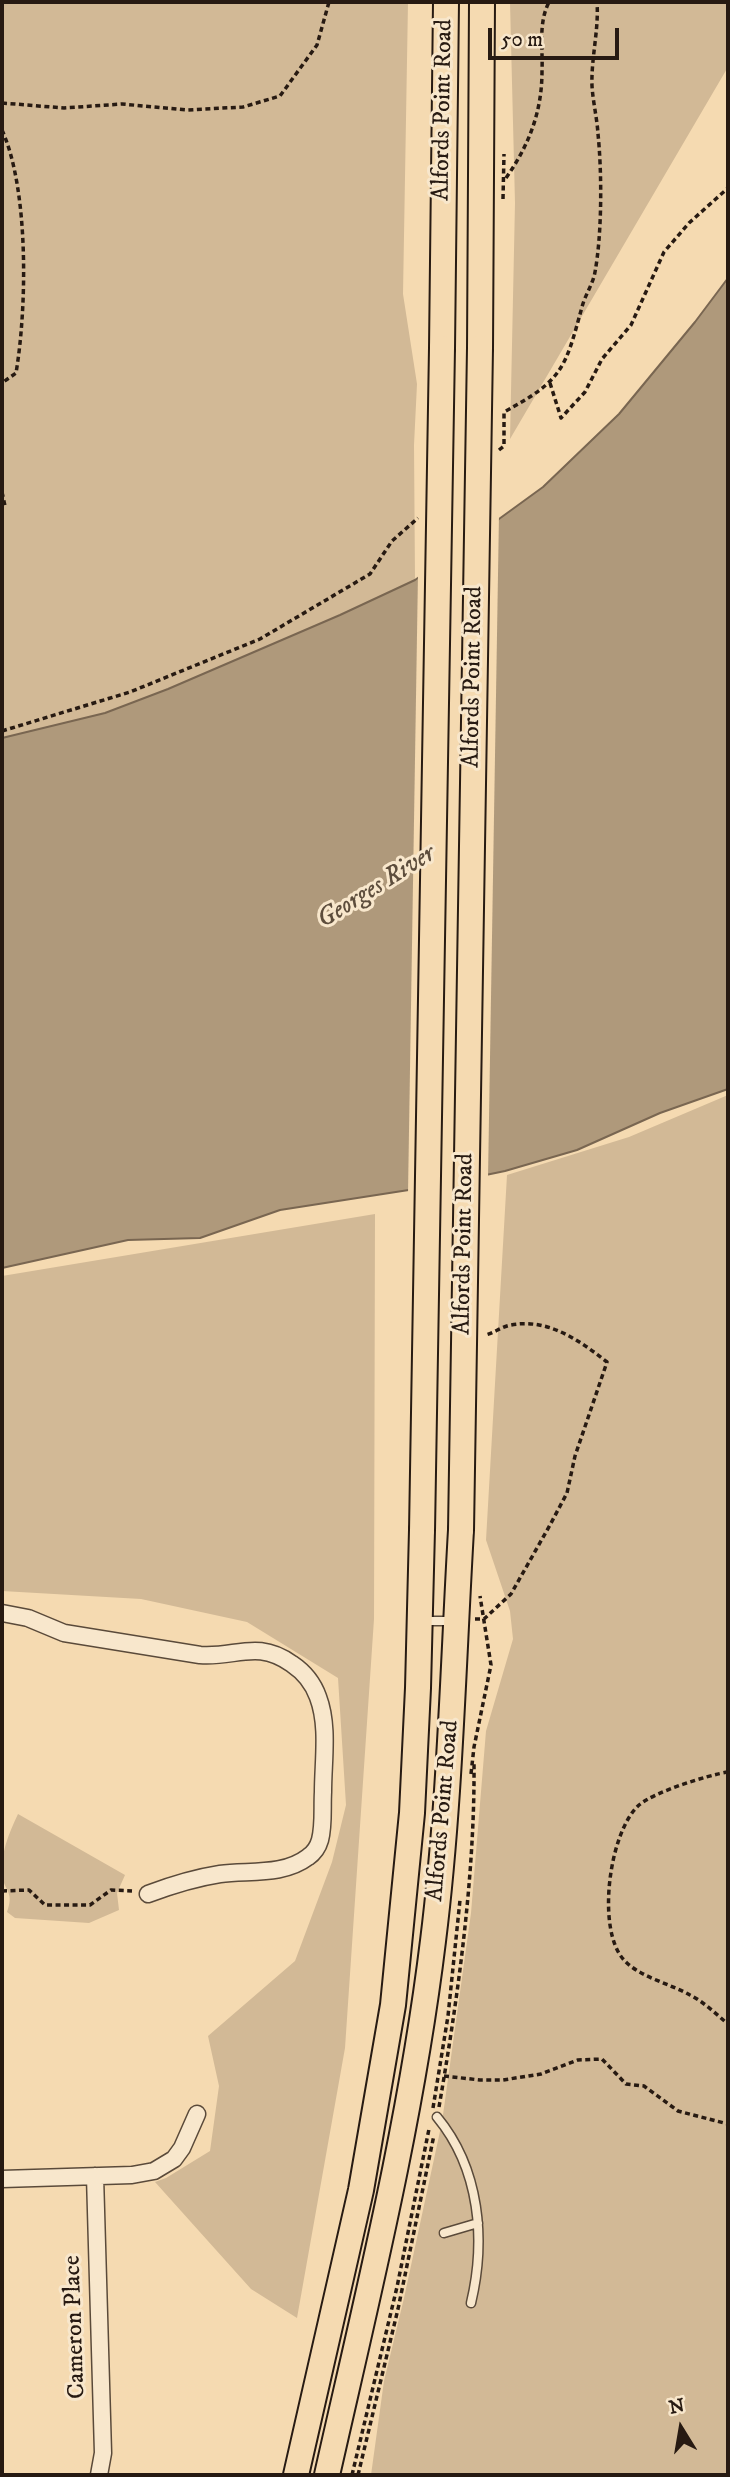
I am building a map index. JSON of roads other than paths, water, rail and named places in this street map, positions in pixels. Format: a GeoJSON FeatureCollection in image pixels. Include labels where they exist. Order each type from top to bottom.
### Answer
{"type":"FeatureCollection","features":[{"type":"Feature","properties":{"kind":"highway","name":"Alfords Point Road"},"geometry":{"type":"LineString","coordinates":[[296,2475],[354,2227],[389,2030],[401,1941],[412,1814],[422,1530],[446,2]]}},
{"type":"Feature","properties":{"kind":"highway","name":"Alfords Point Road"},"geometry":{"type":"LineString","coordinates":[[327,2475],[393,2185],[428,1976],[445,1819],[461,1530],[480,348],[482,2]]}},
{"type":"Feature","properties":{"kind":"street"},"geometry":{"type":"LineString","coordinates":[[2,1613],[28,1618],[64,1633],[200,1655],[219,1656],[242,1650],[263,1651],[290,1662],[300,1669],[313,1686],[321,1707],[324,1736],[320,1839],[311,1855],[281,1869],[187,1880],[148,1894]]}},
{"type":"Feature","properties":{"kind":"street"},"geometry":{"type":"LineString","coordinates":[[2,2179],[144,2174],[164,2166],[183,2148],[197,2114]]}},
{"type":"Feature","properties":{"kind":"street","name":"Cameron Place"},"geometry":{"type":"LineString","coordinates":[[95,2176],[103,2453],[99,2475]]}},
{"type":"Feature","properties":{"kind":"lane"},"geometry":{"type":"LineString","coordinates":[[419,1621],[456,1621]]}},
{"type":"Feature","properties":{"kind":"lane"},"geometry":{"type":"LineString","coordinates":[[437,2118],[447,2130],[466,2170],[475,2198],[478,2267],[471,2303]]}},
{"type":"Feature","properties":{"kind":"lane"},"geometry":{"type":"LineString","coordinates":[[444,2233],[478,2223]]}},
{"type":"Feature","properties":{"kind":"water","name":"Georges River"},"geometry":{"type":"Polygon","coordinates":[[[728,278],[728,1089],[660,1113],[577,1150],[505,1171],[428,1187],[280,1210],[200,1238],[128,1240],[2,1268],[2,738],[105,713],[168,689],[415,580],[543,487],[619,414],[728,278]]]}}]}
